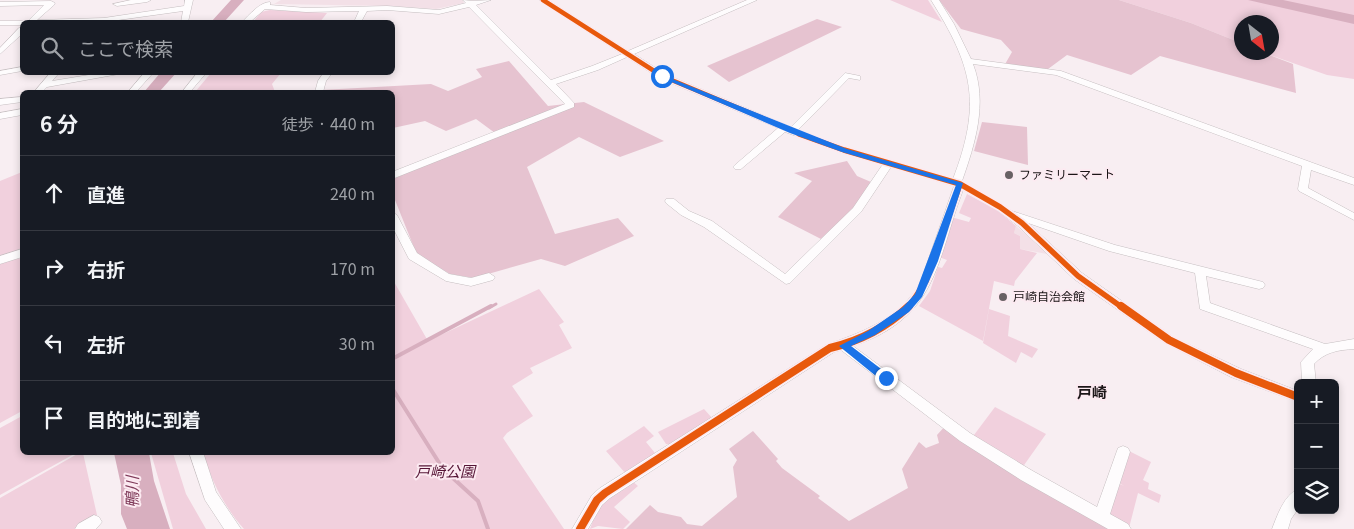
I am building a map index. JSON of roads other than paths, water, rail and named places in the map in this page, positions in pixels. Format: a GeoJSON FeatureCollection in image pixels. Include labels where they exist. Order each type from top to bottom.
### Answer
{"type":"FeatureCollection","features":[{"type":"Feature","properties":{"kind":"street"},"geometry":{"type":"LineString","coordinates":[[33,3],[45,0]]}},
{"type":"Feature","properties":{"kind":"street"},"geometry":{"type":"LineString","coordinates":[[104,20],[119,2],[147,0]]}},
{"type":"Feature","properties":{"kind":"street"},"geometry":{"type":"LineString","coordinates":[[248,20],[273,0]]}},
{"type":"Feature","properties":{"kind":"street"},"geometry":{"type":"LineString","coordinates":[[262,7],[402,8],[439,12],[469,2],[487,0]]}},
{"type":"Feature","properties":{"kind":"street"},"geometry":{"type":"LineString","coordinates":[[543,0],[662,76],[788,130],[888,164],[958,184],[1007,212],[1022,223],[1078,276],[1169,340],[1236,373],[1294,395]]}},
{"type":"Feature","properties":{"kind":"street"},"geometry":{"type":"LineString","coordinates":[[550,83],[595,68],[753,0]]}},
{"type":"Feature","properties":{"kind":"street"},"geometry":{"type":"LineString","coordinates":[[580,529],[597,500],[639,470],[830,348],[844,346],[872,333],[906,309],[919,295],[934,261],[958,184],[977,112],[977,96],[968,61],[959,39],[935,0]]}},
{"type":"Feature","properties":{"kind":"street"},"geometry":{"type":"LineString","coordinates":[[395,175],[571,105],[469,2]]}},
{"type":"Feature","properties":{"kind":"street"},"geometry":{"type":"LineString","coordinates":[[0,4],[51,3],[32,20]]}},
{"type":"Feature","properties":{"kind":"street"},"geometry":{"type":"LineString","coordinates":[[108,20],[188,4],[185,20]]}},
{"type":"Feature","properties":{"kind":"street"},"geometry":{"type":"LineString","coordinates":[[359,20],[364,9]]}},
{"type":"Feature","properties":{"kind":"street"},"geometry":{"type":"LineString","coordinates":[[0,23],[20,23]]}},
{"type":"Feature","properties":{"kind":"street"},"geometry":{"type":"LineString","coordinates":[[0,52],[20,32]]}},
{"type":"Feature","properties":{"kind":"street"},"geometry":{"type":"LineString","coordinates":[[9,43],[20,44]]}},
{"type":"Feature","properties":{"kind":"street"},"geometry":{"type":"LineString","coordinates":[[968,61],[1058,73],[1306,166],[1354,182]]}},
{"type":"Feature","properties":{"kind":"street"},"geometry":{"type":"LineString","coordinates":[[0,72],[20,68]]}},
{"type":"Feature","properties":{"kind":"street"},"geometry":{"type":"LineString","coordinates":[[40,90],[53,75]]}},
{"type":"Feature","properties":{"kind":"street"},"geometry":{"type":"LineString","coordinates":[[44,85],[107,75]]}},
{"type":"Feature","properties":{"kind":"street"},"geometry":{"type":"LineString","coordinates":[[134,90],[147,75]]}},
{"type":"Feature","properties":{"kind":"street"},"geometry":{"type":"LineString","coordinates":[[188,90],[200,75]]}},
{"type":"Feature","properties":{"kind":"street"},"geometry":{"type":"LineString","coordinates":[[320,90],[322,81],[327,75]]}},
{"type":"Feature","properties":{"kind":"street"},"geometry":{"type":"LineString","coordinates":[[738,167],[788,130],[848,75],[857,78]]}},
{"type":"Feature","properties":{"kind":"street"},"geometry":{"type":"LineString","coordinates":[[0,102],[20,100]]}},
{"type":"Feature","properties":{"kind":"street"},"geometry":{"type":"LineString","coordinates":[[0,116],[20,112]]}},
{"type":"Feature","properties":{"kind":"street"},"geometry":{"type":"LineString","coordinates":[[670,201],[685,213],[708,224],[786,280],[857,210],[888,164]]}},
{"type":"Feature","properties":{"kind":"street"},"geometry":{"type":"LineString","coordinates":[[1306,166],[1303,189],[1354,217]]}},
{"type":"Feature","properties":{"kind":"street"},"geometry":{"type":"LineString","coordinates":[[1007,212],[1113,248],[1259,285]]}},
{"type":"Feature","properties":{"kind":"street"},"geometry":{"type":"LineString","coordinates":[[395,220],[413,256],[446,277],[471,282],[489,277]]}},
{"type":"Feature","properties":{"kind":"street"},"geometry":{"type":"LineString","coordinates":[[0,260],[20,253]]}},
{"type":"Feature","properties":{"kind":"street"},"geometry":{"type":"LineString","coordinates":[[1200,270],[1204,306],[1323,348],[1354,344]]}},
{"type":"Feature","properties":{"kind":"street"},"geometry":{"type":"LineString","coordinates":[[844,346],[965,437],[1101,518],[1123,529]]}},
{"type":"Feature","properties":{"kind":"street"},"geometry":{"type":"LineString","coordinates":[[1309,379],[1307,362],[1323,348]]}},
{"type":"Feature","properties":{"kind":"street"},"geometry":{"type":"LineString","coordinates":[[1101,518],[1123,452]]}},
{"type":"Feature","properties":{"kind":"street"},"geometry":{"type":"LineString","coordinates":[[197,455],[210,495],[233,529]]}},
{"type":"Feature","properties":{"kind":"street"},"geometry":{"type":"LineString","coordinates":[[1280,529],[1285,515],[1294,502]]}},
{"type":"Feature","properties":{"kind":"water"},"geometry":{"type":"Polygon","coordinates":[[[1248,0],[1283,0],[1354,15],[1354,24],[1248,0]]]}},
{"type":"Feature","properties":{"kind":"water"},"geometry":{"type":"Polygon","coordinates":[[[114,455],[149,455],[154,481],[170,529],[127,529],[121,514],[121,485],[114,455]]]}},
{"type":"Feature","properties":{"kind":"waterway","name":"鴨川"},"geometry":{"type":"LineString","coordinates":[[219,20],[238,0]]}},
{"type":"Feature","properties":{"kind":"waterway","name":"鴨川"},"geometry":{"type":"LineString","coordinates":[[153,90],[167,75]]}},
{"type":"Feature","properties":{"kind":"waterway"},"geometry":{"type":"LineString","coordinates":[[489,308],[496,304]]}},
{"type":"Feature","properties":{"kind":"waterway"},"geometry":{"type":"LineString","coordinates":[[395,357],[491,306]]}},
{"type":"Feature","properties":{"kind":"waterway"},"geometry":{"type":"LineString","coordinates":[[395,393],[443,469],[478,501],[488,529]]}},
{"type":"Feature","properties":{"kind":"place","name":"ファミリーマート"},"geometry":{"type":"Point","coordinates":[1009,175]}},
{"type":"Feature","properties":{"kind":"place","name":"戸崎自治会館"},"geometry":{"type":"Point","coordinates":[1003,297]}},
{"type":"Feature","properties":{"kind":"district","name":"戸崎"},"geometry":{"type":"Point","coordinates":[1092,393]}},
{"type":"Feature","properties":{"kind":"park label","name":"戸崎公園"},"geometry":{"type":"Point","coordinates":[445,472]}}]}
